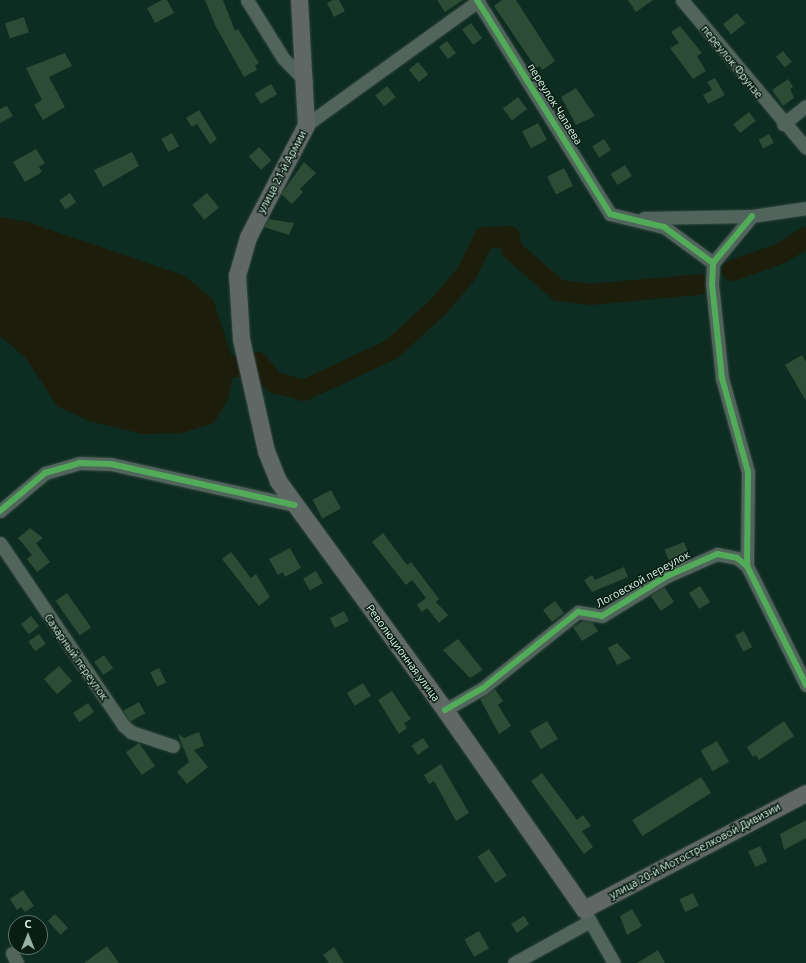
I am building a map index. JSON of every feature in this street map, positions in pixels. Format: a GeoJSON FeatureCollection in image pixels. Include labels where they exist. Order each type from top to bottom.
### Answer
{"type":"FeatureCollection","features":[{"type":"Feature","properties":{"kind":"main road","name":"улица 21-й Армии"},"geometry":{"type":"LineString","coordinates":[[252,395],[241,339],[237,275],[243,249],[306,124],[306,82],[299,0]]}},
{"type":"Feature","properties":{"kind":"main road","name":"Революционная улица"},"geometry":{"type":"LineString","coordinates":[[252,395],[270,462],[294,505],[445,710],[587,915]]}},
{"type":"Feature","properties":{"kind":"main road","name":"улица 20-й Мотострелковой Дивизии"},"geometry":{"type":"LineString","coordinates":[[587,915],[806,793]]}},
{"type":"Feature","properties":{"kind":"street"},"geometry":{"type":"LineString","coordinates":[[247,0],[283,58],[306,82]]}},
{"type":"Feature","properties":{"kind":"street"},"geometry":{"type":"LineString","coordinates":[[306,124],[478,0]]}},
{"type":"Feature","properties":{"kind":"street","name":"переулок Чапаева"},"geometry":{"type":"LineString","coordinates":[[478,0],[593,182],[606,209],[616,217],[632,219]]}},
{"type":"Feature","properties":{"kind":"street","name":"переулок Фрунзе"},"geometry":{"type":"LineString","coordinates":[[682,0],[783,124],[806,148]]}},
{"type":"Feature","properties":{"kind":"street"},"geometry":{"type":"LineString","coordinates":[[783,124],[806,106]]}},
{"type":"Feature","properties":{"kind":"street"},"geometry":{"type":"LineString","coordinates":[[632,219],[752,216],[806,208]]}},
{"type":"Feature","properties":{"kind":"street"},"geometry":{"type":"LineString","coordinates":[[752,216],[713,263],[715,327],[722,378],[748,472],[747,566],[806,686]]}},
{"type":"Feature","properties":{"kind":"street"},"geometry":{"type":"LineString","coordinates":[[632,219],[664,227],[713,263]]}},
{"type":"Feature","properties":{"kind":"street"},"geometry":{"type":"LineString","coordinates":[[0,511],[45,473],[80,464],[111,464],[294,505]]}},
{"type":"Feature","properties":{"kind":"street","name":"Сахарный переулок"},"geometry":{"type":"LineString","coordinates":[[0,543],[123,725],[131,732],[173,746]]}},
{"type":"Feature","properties":{"kind":"street","name":"Логовской переулок"},"geometry":{"type":"LineString","coordinates":[[445,710],[483,688],[578,612],[602,616],[667,576],[717,554],[737,558],[747,566]]}},
{"type":"Feature","properties":{"kind":"street","name":"улица 20-й Мотострелковой Дивизии"},"geometry":{"type":"LineString","coordinates":[[514,963],[587,915]]}},
{"type":"Feature","properties":{"kind":"street","name":"Революционная улица"},"geometry":{"type":"LineString","coordinates":[[587,915],[614,963]]}},
{"type":"Feature","properties":{"kind":"shaded area"},"geometry":{"type":"Polygon","coordinates":[[[0,217],[28,222],[185,276],[213,299],[235,366],[228,399],[214,423],[182,433],[143,434],[89,421],[57,406],[26,358],[0,336],[0,217]]]}},
{"type":"Feature","properties":{"kind":"building"},"geometry":{"type":"Polygon","coordinates":[[[162,0],[167,0],[174,13],[155,23],[147,8],[162,0]]]}},
{"type":"Feature","properties":{"kind":"building"},"geometry":{"type":"Polygon","coordinates":[[[205,0],[223,0],[235,31],[238,29],[259,63],[255,65],[257,70],[244,77],[215,25],[205,0]]]}},
{"type":"Feature","properties":{"kind":"building"},"geometry":{"type":"Polygon","coordinates":[[[333,0],[339,0],[345,11],[334,17],[327,3],[333,0]]]}},
{"type":"Feature","properties":{"kind":"building"},"geometry":{"type":"Polygon","coordinates":[[[437,0],[463,0],[445,12],[437,0]]]}},
{"type":"Feature","properties":{"kind":"building"},"geometry":{"type":"Polygon","coordinates":[[[502,0],[516,0],[555,61],[542,70],[540,66],[536,68],[494,6],[502,0]]]}},
{"type":"Feature","properties":{"kind":"building"},"geometry":{"type":"Polygon","coordinates":[[[628,0],[653,0],[636,12],[628,0]]]}},
{"type":"Feature","properties":{"kind":"building"},"geometry":{"type":"Polygon","coordinates":[[[737,13],[745,23],[731,34],[723,24],[737,13]]]}},
{"type":"Feature","properties":{"kind":"building"},"geometry":{"type":"Polygon","coordinates":[[[24,17],[29,32],[10,38],[5,23],[24,17]]]}},
{"type":"Feature","properties":{"kind":"building"},"geometry":{"type":"Polygon","coordinates":[[[471,23],[482,38],[473,45],[462,29],[471,23]]]}},
{"type":"Feature","properties":{"kind":"building"},"geometry":{"type":"Polygon","coordinates":[[[680,26],[702,53],[697,56],[706,71],[693,79],[670,48],[679,43],[671,32],[680,26]]]}},
{"type":"Feature","properties":{"kind":"building"},"geometry":{"type":"Polygon","coordinates":[[[447,41],[456,53],[448,59],[439,47],[447,41]]]}},
{"type":"Feature","properties":{"kind":"building"},"geometry":{"type":"Polygon","coordinates":[[[783,51],[792,62],[785,68],[776,57],[783,51]]]}},
{"type":"Feature","properties":{"kind":"building"},"geometry":{"type":"Polygon","coordinates":[[[65,53],[72,66],[49,77],[65,107],[43,120],[34,105],[42,100],[26,68],[65,53]]]}},
{"type":"Feature","properties":{"kind":"building"},"geometry":{"type":"Polygon","coordinates":[[[418,62],[428,74],[419,82],[409,70],[418,62]]]}},
{"type":"Feature","properties":{"kind":"building"},"geometry":{"type":"Polygon","coordinates":[[[715,78],[725,95],[708,104],[703,95],[712,90],[707,82],[715,78]]]}},
{"type":"Feature","properties":{"kind":"building"},"geometry":{"type":"Polygon","coordinates":[[[788,79],[793,87],[790,89],[794,98],[783,106],[772,90],[788,79]]]}},
{"type":"Feature","properties":{"kind":"building"},"geometry":{"type":"Polygon","coordinates":[[[271,84],[277,94],[261,104],[255,94],[271,84]]]}},
{"type":"Feature","properties":{"kind":"building"},"geometry":{"type":"Polygon","coordinates":[[[387,86],[396,97],[384,106],[375,95],[387,86]]]}},
{"type":"Feature","properties":{"kind":"building"},"geometry":{"type":"Polygon","coordinates":[[[576,88],[595,116],[576,125],[561,97],[576,88]]]}},
{"type":"Feature","properties":{"kind":"building"},"geometry":{"type":"Polygon","coordinates":[[[518,97],[527,109],[512,120],[503,108],[518,97]]]}},
{"type":"Feature","properties":{"kind":"building"},"geometry":{"type":"Polygon","coordinates":[[[7,106],[13,116],[0,123],[0,109],[7,106]]]}},
{"type":"Feature","properties":{"kind":"building"},"geometry":{"type":"Polygon","coordinates":[[[199,110],[217,139],[210,144],[197,124],[192,127],[186,118],[199,110]]]}},
{"type":"Feature","properties":{"kind":"building"},"geometry":{"type":"Polygon","coordinates":[[[749,112],[756,121],[740,133],[733,124],[749,112]]]}},
{"type":"Feature","properties":{"kind":"building"},"geometry":{"type":"Polygon","coordinates":[[[538,123],[547,140],[531,148],[522,131],[538,123]]]}},
{"type":"Feature","properties":{"kind":"building"},"geometry":{"type":"Polygon","coordinates":[[[172,133],[179,146],[168,152],[161,139],[172,133]]]}},
{"type":"Feature","properties":{"kind":"building"},"geometry":{"type":"Polygon","coordinates":[[[769,134],[774,143],[763,149],[759,140],[769,134]]]}},
{"type":"Feature","properties":{"kind":"building"},"geometry":{"type":"Polygon","coordinates":[[[604,139],[611,150],[599,157],[592,146],[604,139]]]}},
{"type":"Feature","properties":{"kind":"building"},"geometry":{"type":"Polygon","coordinates":[[[259,147],[271,160],[261,170],[249,157],[259,147]]]}},
{"type":"Feature","properties":{"kind":"building"},"geometry":{"type":"Polygon","coordinates":[[[36,149],[45,163],[39,167],[42,172],[25,182],[13,162],[36,149]]]}},
{"type":"Feature","properties":{"kind":"building"},"geometry":{"type":"Polygon","coordinates":[[[132,152],[139,166],[103,187],[94,170],[132,152]]]}},
{"type":"Feature","properties":{"kind":"building"},"geometry":{"type":"Polygon","coordinates":[[[304,162],[316,173],[300,189],[303,192],[292,204],[281,194],[304,162]]]}},
{"type":"Feature","properties":{"kind":"building"},"geometry":{"type":"Polygon","coordinates":[[[625,165],[632,176],[617,185],[611,174],[625,165]]]}},
{"type":"Feature","properties":{"kind":"building"},"geometry":{"type":"Polygon","coordinates":[[[564,168],[573,186],[556,194],[547,177],[564,168]]]}},
{"type":"Feature","properties":{"kind":"building"},"geometry":{"type":"Polygon","coordinates":[[[70,193],[76,202],[65,209],[59,200],[70,193]]]}},
{"type":"Feature","properties":{"kind":"building"},"geometry":{"type":"Polygon","coordinates":[[[207,193],[219,208],[204,220],[192,205],[207,193]]]}},
{"type":"Feature","properties":{"kind":"building"},"geometry":{"type":"Polygon","coordinates":[[[268,219],[294,223],[289,235],[264,227],[268,219]]]}},
{"type":"Feature","properties":{"kind":"building"},"geometry":{"type":"Polygon","coordinates":[[[802,355],[806,362],[806,401],[785,365],[802,355]]]}},
{"type":"Feature","properties":{"kind":"building"},"geometry":{"type":"Polygon","coordinates":[[[331,490],[341,509],[322,518],[312,500],[331,490]]]}},
{"type":"Feature","properties":{"kind":"building"},"geometry":{"type":"Polygon","coordinates":[[[30,528],[43,538],[36,543],[50,562],[37,572],[27,559],[32,555],[18,538],[30,528]]]}},
{"type":"Feature","properties":{"kind":"building"},"geometry":{"type":"Polygon","coordinates":[[[383,533],[407,565],[411,562],[439,599],[436,602],[448,615],[439,623],[427,608],[422,612],[417,605],[426,598],[412,580],[406,585],[372,542],[383,533]]]}},
{"type":"Feature","properties":{"kind":"building"},"geometry":{"type":"Polygon","coordinates":[[[684,542],[690,557],[671,565],[665,550],[684,542]]]}},
{"type":"Feature","properties":{"kind":"building"},"geometry":{"type":"Polygon","coordinates":[[[290,548],[301,568],[285,577],[283,572],[278,575],[269,559],[290,548]]]}},
{"type":"Feature","properties":{"kind":"building"},"geometry":{"type":"Polygon","coordinates":[[[231,552],[251,578],[256,574],[270,597],[259,606],[222,559],[231,552]]]}},
{"type":"Feature","properties":{"kind":"building"},"geometry":{"type":"Polygon","coordinates":[[[624,567],[628,577],[592,592],[584,580],[592,575],[595,580],[624,567]]]}},
{"type":"Feature","properties":{"kind":"building"},"geometry":{"type":"Polygon","coordinates":[[[316,571],[323,583],[310,591],[303,578],[316,571]]]}},
{"type":"Feature","properties":{"kind":"building"},"geometry":{"type":"Polygon","coordinates":[[[700,586],[710,602],[699,609],[689,593],[700,586]]]}},
{"type":"Feature","properties":{"kind":"building"},"geometry":{"type":"Polygon","coordinates":[[[664,587],[674,602],[661,611],[651,596],[664,587]]]}},
{"type":"Feature","properties":{"kind":"building"},"geometry":{"type":"Polygon","coordinates":[[[67,593],[91,627],[80,635],[56,601],[67,593]]]}},
{"type":"Feature","properties":{"kind":"building"},"geometry":{"type":"Polygon","coordinates":[[[555,601],[564,613],[552,622],[543,610],[555,601]]]}},
{"type":"Feature","properties":{"kind":"building"},"geometry":{"type":"Polygon","coordinates":[[[344,611],[349,621],[335,628],[330,618],[344,611]]]}},
{"type":"Feature","properties":{"kind":"building"},"geometry":{"type":"Polygon","coordinates":[[[31,616],[39,626],[29,634],[21,624],[31,616]]]}},
{"type":"Feature","properties":{"kind":"building"},"geometry":{"type":"Polygon","coordinates":[[[583,621],[592,622],[598,631],[582,641],[573,627],[583,621]]]}},
{"type":"Feature","properties":{"kind":"building"},"geometry":{"type":"Polygon","coordinates":[[[744,631],[752,647],[743,652],[735,636],[744,631]]]}},
{"type":"Feature","properties":{"kind":"building"},"geometry":{"type":"Polygon","coordinates":[[[39,634],[46,644],[35,651],[28,641],[39,634]]]}},
{"type":"Feature","properties":{"kind":"building"},"geometry":{"type":"Polygon","coordinates":[[[458,639],[483,670],[470,678],[443,650],[458,639]]]}},
{"type":"Feature","properties":{"kind":"building"},"geometry":{"type":"Polygon","coordinates":[[[617,643],[631,658],[617,665],[608,648],[617,643]]]}},
{"type":"Feature","properties":{"kind":"building"},"geometry":{"type":"Polygon","coordinates":[[[104,655],[113,668],[103,675],[94,662],[104,655]]]}},
{"type":"Feature","properties":{"kind":"building"},"geometry":{"type":"Polygon","coordinates":[[[59,666],[72,681],[57,694],[44,679],[59,666]]]}},
{"type":"Feature","properties":{"kind":"building"},"geometry":{"type":"Polygon","coordinates":[[[159,668],[166,682],[157,687],[150,673],[159,668]]]}},
{"type":"Feature","properties":{"kind":"building"},"geometry":{"type":"Polygon","coordinates":[[[363,683],[371,696],[355,706],[347,693],[363,683]]]}},
{"type":"Feature","properties":{"kind":"building"},"geometry":{"type":"Polygon","coordinates":[[[495,689],[503,701],[498,705],[511,726],[499,734],[480,699],[495,689]]]}},
{"type":"Feature","properties":{"kind":"building"},"geometry":{"type":"Polygon","coordinates":[[[392,691],[411,719],[404,723],[407,728],[399,734],[378,700],[392,691]]]}},
{"type":"Feature","properties":{"kind":"building"},"geometry":{"type":"Polygon","coordinates":[[[139,702],[145,713],[130,722],[123,711],[139,702]]]}},
{"type":"Feature","properties":{"kind":"building"},"geometry":{"type":"Polygon","coordinates":[[[88,703],[94,712],[79,722],[73,713],[88,703]]]}},
{"type":"Feature","properties":{"kind":"building"},"geometry":{"type":"Polygon","coordinates":[[[547,721],[558,739],[541,749],[530,731],[547,721]]]}},
{"type":"Feature","properties":{"kind":"building"},"geometry":{"type":"Polygon","coordinates":[[[784,721],[794,736],[759,760],[756,755],[753,757],[747,747],[784,721]]]}},
{"type":"Feature","properties":{"kind":"building"},"geometry":{"type":"Polygon","coordinates":[[[199,732],[204,746],[194,750],[208,767],[187,784],[177,772],[189,762],[178,734],[184,738],[199,732]]]}},
{"type":"Feature","properties":{"kind":"building"},"geometry":{"type":"Polygon","coordinates":[[[423,738],[429,747],[418,755],[411,746],[423,738]]]}},
{"type":"Feature","properties":{"kind":"building"},"geometry":{"type":"Polygon","coordinates":[[[717,741],[729,762],[713,771],[701,750],[717,741]]]}},
{"type":"Feature","properties":{"kind":"building"},"geometry":{"type":"Polygon","coordinates":[[[139,743],[155,766],[142,775],[126,752],[139,743]]]}},
{"type":"Feature","properties":{"kind":"building"},"geometry":{"type":"Polygon","coordinates":[[[441,764],[469,813],[456,821],[434,781],[429,784],[424,775],[441,764]]]}},
{"type":"Feature","properties":{"kind":"building"},"geometry":{"type":"Polygon","coordinates":[[[542,773],[577,820],[583,815],[591,826],[582,831],[593,847],[584,854],[531,781],[542,773]]]}},
{"type":"Feature","properties":{"kind":"building"},"geometry":{"type":"Polygon","coordinates":[[[701,777],[711,793],[642,836],[632,820],[701,777]]]}},
{"type":"Feature","properties":{"kind":"building"},"geometry":{"type":"Polygon","coordinates":[[[806,820],[806,838],[784,850],[780,834],[806,820]]]}},
{"type":"Feature","properties":{"kind":"building"},"geometry":{"type":"Polygon","coordinates":[[[760,846],[767,861],[755,867],[748,851],[760,846]]]}},
{"type":"Feature","properties":{"kind":"building"},"geometry":{"type":"Polygon","coordinates":[[[489,849],[507,876],[495,883],[477,857],[489,849]]]}},
{"type":"Feature","properties":{"kind":"building"},"geometry":{"type":"Polygon","coordinates":[[[23,890],[34,906],[25,912],[21,907],[17,910],[10,899],[23,890]]]}},
{"type":"Feature","properties":{"kind":"building"},"geometry":{"type":"Polygon","coordinates":[[[693,893],[699,906],[685,912],[679,899],[693,893]]]}},
{"type":"Feature","properties":{"kind":"building"},"geometry":{"type":"Polygon","coordinates":[[[632,909],[642,926],[627,935],[620,916],[632,909]]]}},
{"type":"Feature","properties":{"kind":"building"},"geometry":{"type":"Polygon","coordinates":[[[55,914],[68,928],[61,935],[48,921],[55,914]]]}},
{"type":"Feature","properties":{"kind":"building"},"geometry":{"type":"Polygon","coordinates":[[[524,916],[529,924],[517,933],[511,924],[524,916]]]}},
{"type":"Feature","properties":{"kind":"building"},"geometry":{"type":"Polygon","coordinates":[[[479,931],[489,948],[474,957],[464,940],[479,931]]]}},
{"type":"Feature","properties":{"kind":"building"},"geometry":{"type":"Polygon","coordinates":[[[107,946],[119,963],[84,963],[107,946]]]}},
{"type":"Feature","properties":{"kind":"building"},"geometry":{"type":"Polygon","coordinates":[[[334,947],[344,963],[329,963],[323,955],[334,947]]]}},
{"type":"Feature","properties":{"kind":"building"},"geometry":{"type":"Polygon","coordinates":[[[658,950],[665,963],[637,963],[658,950]]]}},
{"type":"Feature","properties":{"kind":"waterway"},"geometry":{"type":"LineString","coordinates":[[206,362],[235,366],[257,362],[274,382],[303,390],[391,349],[438,306],[466,273],[484,237],[509,236],[511,249],[558,290],[589,294],[698,284]]}},
{"type":"Feature","properties":{"kind":"waterway"},"geometry":{"type":"LineString","coordinates":[[732,270],[780,253],[806,237]]}},
{"type":"Feature","properties":{"kind":"cycle path"},"geometry":{"type":"LineString","coordinates":[[477,0],[610,214],[664,227],[713,263]]}},
{"type":"Feature","properties":{"kind":"cycle path"},"geometry":{"type":"LineString","coordinates":[[747,566],[748,472],[722,378],[712,284],[713,263],[752,216]]}},
{"type":"Feature","properties":{"kind":"cycle path"},"geometry":{"type":"LineString","coordinates":[[0,511],[45,473],[80,463],[111,464],[294,505]]}},
{"type":"Feature","properties":{"kind":"cycle path"},"geometry":{"type":"LineString","coordinates":[[445,710],[483,688],[578,612],[602,616],[667,576],[717,554],[737,558],[747,566],[806,685]]}}]}
